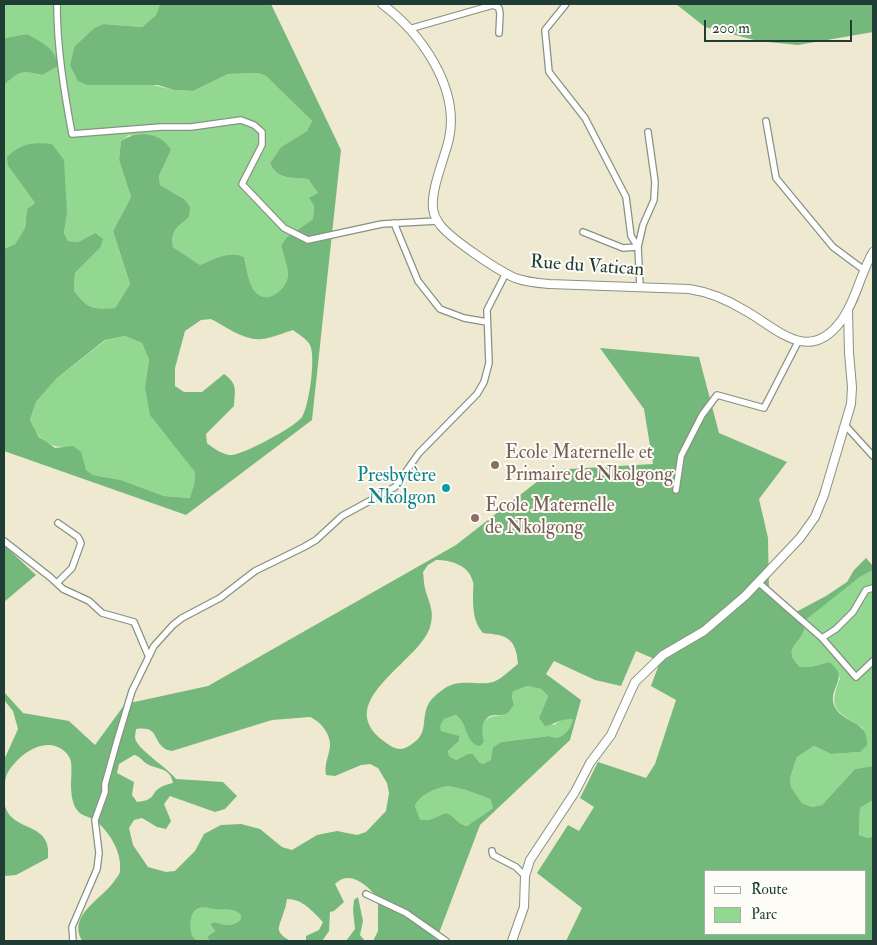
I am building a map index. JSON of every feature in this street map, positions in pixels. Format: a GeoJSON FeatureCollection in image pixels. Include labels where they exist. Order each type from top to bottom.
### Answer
{"type":"FeatureCollection","features":[{"type":"Feature","properties":{"kind":"street"},"geometry":{"type":"LineString","coordinates":[[57,4],[64,90],[72,134],[161,127],[190,127],[240,120],[254,125],[262,132],[262,144],[242,184],[284,228],[308,240],[382,224],[437,221],[434,212],[434,194],[449,139],[451,114],[448,95],[440,73],[409,29],[382,4]]}},
{"type":"Feature","properties":{"kind":"street"},"geometry":{"type":"LineString","coordinates":[[409,29],[493,4],[499,8],[499,33]]}},
{"type":"Feature","properties":{"kind":"street"},"geometry":{"type":"LineString","coordinates":[[566,4],[545,30],[549,72],[585,118],[626,196],[631,236],[638,248]]}},
{"type":"Feature","properties":{"kind":"street"},"geometry":{"type":"LineString","coordinates":[[766,121],[776,178],[833,247],[864,270]]}},
{"type":"Feature","properties":{"kind":"street"},"geometry":{"type":"LineString","coordinates":[[640,287],[638,248],[643,226],[654,200],[655,182],[648,132]]}},
{"type":"Feature","properties":{"kind":"street","name":"Rue du Vatican"},"geometry":{"type":"LineString","coordinates":[[437,221],[467,247],[514,277],[531,282],[689,289],[716,295],[746,310],[787,337],[798,342]]}},
{"type":"Feature","properties":{"kind":"street"},"geometry":{"type":"LineString","coordinates":[[394,223],[418,281],[440,309],[464,318],[487,322]]}},
{"type":"Feature","properties":{"kind":"street"},"geometry":{"type":"LineString","coordinates":[[582,232],[623,248],[638,248]]}},
{"type":"Feature","properties":{"kind":"street"},"geometry":{"type":"LineString","coordinates":[[676,490],[681,456],[702,415],[717,395],[764,408],[798,342],[808,342],[827,336],[848,310],[873,252]]}},
{"type":"Feature","properties":{"kind":"street"},"geometry":{"type":"LineString","coordinates":[[73,941],[72,927],[93,882],[98,862],[95,820],[105,792],[105,784],[128,703],[148,655],[158,640],[182,618],[220,598],[255,571],[316,540],[342,516],[395,487],[419,453],[481,388],[489,370],[487,322],[490,303],[506,273]]}},
{"type":"Feature","properties":{"kind":"street"},"geometry":{"type":"LineString","coordinates":[[512,941],[524,907],[525,876],[530,860],[575,792],[590,763],[611,735],[635,682],[663,655],[704,631],[758,582],[800,538],[815,517],[824,495],[851,404],[852,387],[848,310]]}},
{"type":"Feature","properties":{"kind":"street"},"geometry":{"type":"LineString","coordinates":[[845,425],[873,456]]}},
{"type":"Feature","properties":{"kind":"street"},"geometry":{"type":"LineString","coordinates":[[57,583],[72,568],[81,543],[78,537],[58,523]]}},
{"type":"Feature","properties":{"kind":"street"},"geometry":{"type":"LineString","coordinates":[[4,541],[67,591],[89,601],[102,613],[134,622],[148,655]]}},
{"type":"Feature","properties":{"kind":"street"},"geometry":{"type":"LineString","coordinates":[[758,582],[822,638],[856,677],[873,661]]}},
{"type":"Feature","properties":{"kind":"street"},"geometry":{"type":"LineString","coordinates":[[822,638],[836,629],[854,612],[866,590],[873,588]]}},
{"type":"Feature","properties":{"kind":"street"},"geometry":{"type":"LineString","coordinates":[[492,852],[493,855],[516,867],[525,876]]}},
{"type":"Feature","properties":{"kind":"street"},"geometry":{"type":"LineString","coordinates":[[366,894],[406,913],[446,941]]}},
{"type":"Feature","properties":{"kind":"green space"},"geometry":{"type":"Polygon","coordinates":[[[4,4],[160,4],[156,15],[142,27],[103,24],[94,28],[74,47],[70,65],[174,90],[193,91],[228,74],[258,73],[266,76],[312,121],[307,131],[281,147],[270,163],[276,172],[285,177],[308,179],[318,193],[314,205],[313,219],[286,238],[281,246],[288,273],[282,289],[278,293],[267,298],[261,297],[253,291],[249,282],[244,257],[233,254],[227,255],[200,265],[173,247],[174,233],[178,226],[189,217],[184,199],[160,185],[159,176],[171,150],[129,135],[121,141],[119,160],[131,197],[113,231],[130,284],[115,308],[92,307],[84,302],[74,291],[75,273],[100,248],[95,233],[78,242],[68,241],[64,233],[67,213],[8,166],[35,203],[27,209],[25,228],[15,244],[4,249],[4,85],[21,73],[29,72],[42,75],[27,34],[4,38],[4,4]]]}},
{"type":"Feature","properties":{"kind":"green space"},"geometry":{"type":"Polygon","coordinates":[[[160,4],[271,4],[341,150],[312,420],[186,515],[4,451],[4,249],[15,244],[25,228],[27,209],[35,203],[8,166],[7,157],[12,152],[28,144],[52,144],[64,160],[67,213],[64,233],[68,241],[78,242],[95,233],[103,239],[100,248],[75,273],[74,291],[91,307],[115,308],[130,284],[113,231],[131,197],[119,160],[121,141],[127,137],[141,134],[155,136],[167,144],[171,150],[159,176],[160,185],[184,199],[190,207],[189,217],[178,226],[174,233],[173,247],[200,265],[227,255],[233,254],[244,257],[248,277],[254,291],[262,297],[273,296],[278,293],[285,283],[288,273],[281,246],[286,238],[313,219],[314,205],[309,198],[318,193],[308,179],[285,177],[276,172],[270,163],[281,147],[307,131],[312,121],[266,76],[258,73],[228,74],[193,91],[174,90],[158,85],[87,85],[78,81],[70,65],[74,47],[94,28],[103,24],[142,27],[156,15],[160,4]],[[211,319],[201,320],[185,331],[175,368],[175,386],[184,392],[202,392],[224,374],[232,381],[235,388],[234,406],[206,434],[207,443],[221,453],[228,455],[237,454],[268,440],[290,427],[302,417],[311,381],[312,351],[307,341],[293,330],[270,338],[255,339],[242,336],[211,319]],[[125,336],[105,340],[57,378],[36,402],[30,420],[39,437],[55,448],[73,446],[81,452],[86,470],[93,475],[121,480],[164,496],[190,498],[195,472],[150,415],[145,387],[149,360],[142,343],[125,336]]]}},
{"type":"Feature","properties":{"kind":"green space"},"geometry":{"type":"Polygon","coordinates":[[[676,4],[873,4],[873,32],[798,45],[758,41],[705,27],[676,4]]]}},
{"type":"Feature","properties":{"kind":"green space"},"geometry":{"type":"Polygon","coordinates":[[[27,34],[51,50],[58,66],[42,75],[29,72],[18,74],[4,85],[4,38],[27,34]]]}},
{"type":"Feature","properties":{"kind":"green space"},"geometry":{"type":"Polygon","coordinates":[[[125,336],[142,343],[149,360],[145,387],[195,472],[191,498],[164,496],[121,480],[93,475],[86,470],[73,447],[51,445],[46,442],[38,434],[30,420],[36,402],[57,378],[106,340],[125,336]]]}},
{"type":"Feature","properties":{"kind":"green space"},"geometry":{"type":"Polygon","coordinates":[[[600,348],[699,357],[719,433],[787,462],[759,499],[768,538],[769,594],[794,613],[847,582],[854,570],[866,558],[873,566],[873,570],[860,577],[804,621],[802,635],[792,651],[795,661],[800,667],[811,667],[829,662],[835,668],[839,678],[834,693],[834,705],[842,716],[864,730],[867,745],[860,752],[831,754],[814,746],[797,757],[790,778],[791,787],[802,803],[812,807],[822,805],[855,769],[873,766],[873,800],[860,808],[859,835],[869,838],[873,836],[873,941],[566,941],[582,908],[537,873],[568,825],[579,831],[594,807],[580,798],[598,762],[646,778],[655,764],[676,700],[651,686],[662,656],[657,660],[636,651],[621,686],[595,680],[554,661],[546,674],[581,700],[570,740],[480,825],[436,941],[373,941],[378,931],[378,898],[364,884],[347,878],[335,884],[344,902],[334,911],[330,912],[329,931],[322,941],[306,940],[306,936],[319,930],[323,922],[303,903],[287,899],[279,931],[291,941],[210,941],[207,937],[215,931],[210,924],[214,922],[231,925],[241,919],[241,915],[232,910],[204,907],[195,911],[191,921],[190,928],[197,941],[82,941],[79,923],[82,915],[120,873],[119,857],[114,843],[96,821],[81,814],[75,807],[71,791],[71,760],[64,751],[55,746],[47,745],[31,750],[11,767],[5,781],[4,793],[4,760],[18,729],[13,711],[4,700],[4,692],[23,713],[69,721],[95,745],[125,704],[208,686],[456,545],[552,470],[653,464],[644,409],[600,348]],[[436,560],[428,565],[423,572],[425,590],[432,611],[430,627],[423,640],[372,697],[367,712],[370,727],[385,742],[397,749],[406,748],[419,737],[422,733],[428,704],[434,696],[445,688],[457,683],[493,682],[518,664],[515,648],[509,640],[498,635],[483,633],[477,624],[473,599],[473,583],[468,571],[453,562],[436,560]],[[527,686],[513,691],[514,705],[507,713],[504,715],[492,715],[483,724],[484,742],[480,746],[472,742],[460,718],[456,715],[444,719],[440,726],[441,731],[459,736],[459,741],[448,751],[449,756],[456,760],[468,754],[473,754],[483,764],[491,760],[493,747],[501,742],[549,736],[557,738],[566,733],[573,719],[562,720],[545,726],[539,718],[548,696],[541,689],[527,686]],[[310,717],[272,720],[172,751],[160,744],[152,731],[136,729],[136,742],[140,747],[176,779],[223,782],[237,796],[225,809],[215,812],[170,796],[164,804],[171,821],[166,829],[157,827],[142,818],[134,820],[129,828],[133,845],[148,867],[166,872],[175,871],[195,851],[204,834],[221,825],[241,824],[260,829],[282,847],[292,850],[317,835],[337,831],[357,835],[366,832],[386,811],[389,793],[387,783],[378,768],[370,764],[361,765],[335,776],[326,775],[329,737],[321,725],[310,717]],[[134,755],[119,764],[117,773],[134,782],[132,795],[137,802],[148,800],[158,789],[173,783],[169,774],[147,764],[138,756],[134,755]],[[448,786],[438,788],[424,795],[417,802],[415,806],[420,820],[429,820],[446,813],[467,826],[493,808],[490,799],[466,790],[448,786]]]}},
{"type":"Feature","properties":{"kind":"green space"},"geometry":{"type":"Polygon","coordinates":[[[4,545],[36,575],[4,602],[4,545]]]}},
{"type":"Feature","properties":{"kind":"green space"},"geometry":{"type":"Polygon","coordinates":[[[873,570],[873,766],[855,769],[822,805],[812,807],[802,803],[791,787],[790,778],[797,757],[814,746],[831,754],[860,752],[863,728],[837,709],[834,697],[840,678],[829,662],[811,667],[800,667],[792,655],[793,647],[804,630],[803,621],[860,577],[873,570]]]}},
{"type":"Feature","properties":{"kind":"green space"},"geometry":{"type":"Polygon","coordinates":[[[527,686],[541,689],[548,696],[539,718],[554,725],[563,719],[573,719],[566,733],[557,738],[549,736],[501,742],[493,747],[492,760],[483,764],[473,754],[456,760],[449,756],[448,751],[459,741],[441,731],[439,726],[444,719],[456,715],[460,718],[472,742],[483,742],[482,729],[484,721],[488,718],[504,715],[514,705],[513,690],[527,686]]]}},
{"type":"Feature","properties":{"kind":"green space"},"geometry":{"type":"Polygon","coordinates":[[[448,786],[466,790],[490,799],[493,808],[467,826],[446,813],[429,820],[419,820],[415,806],[417,802],[428,793],[448,786]]]}},
{"type":"Feature","properties":{"kind":"green space"},"geometry":{"type":"Polygon","coordinates":[[[4,793],[5,807],[10,816],[43,836],[47,845],[48,858],[16,875],[4,876],[4,793]]]}},
{"type":"Feature","properties":{"kind":"green space"},"geometry":{"type":"Polygon","coordinates":[[[873,800],[873,836],[869,838],[859,835],[860,808],[873,800]]]}},
{"type":"Feature","properties":{"kind":"green space"},"geometry":{"type":"Polygon","coordinates":[[[358,897],[363,921],[360,935],[365,941],[346,941],[355,929],[353,910],[354,900],[358,897]]]}},
{"type":"Feature","properties":{"kind":"green space"},"geometry":{"type":"Polygon","coordinates":[[[204,907],[233,910],[241,915],[241,919],[231,925],[214,922],[210,924],[215,931],[207,937],[210,941],[197,941],[191,934],[190,921],[196,910],[204,907]]]}},
{"type":"Feature","properties":{"kind":"place","name":"Ecole Maternelle et Primaire de Nkolgong"},"geometry":{"type":"Point","coordinates":[495,465]}},
{"type":"Feature","properties":{"kind":"place","name":"Presbytère Nkolgon"},"geometry":{"type":"Point","coordinates":[446,488]}},
{"type":"Feature","properties":{"kind":"place","name":"Ecole Maternelle de Nkolgong"},"geometry":{"type":"Point","coordinates":[475,518]}}]}
